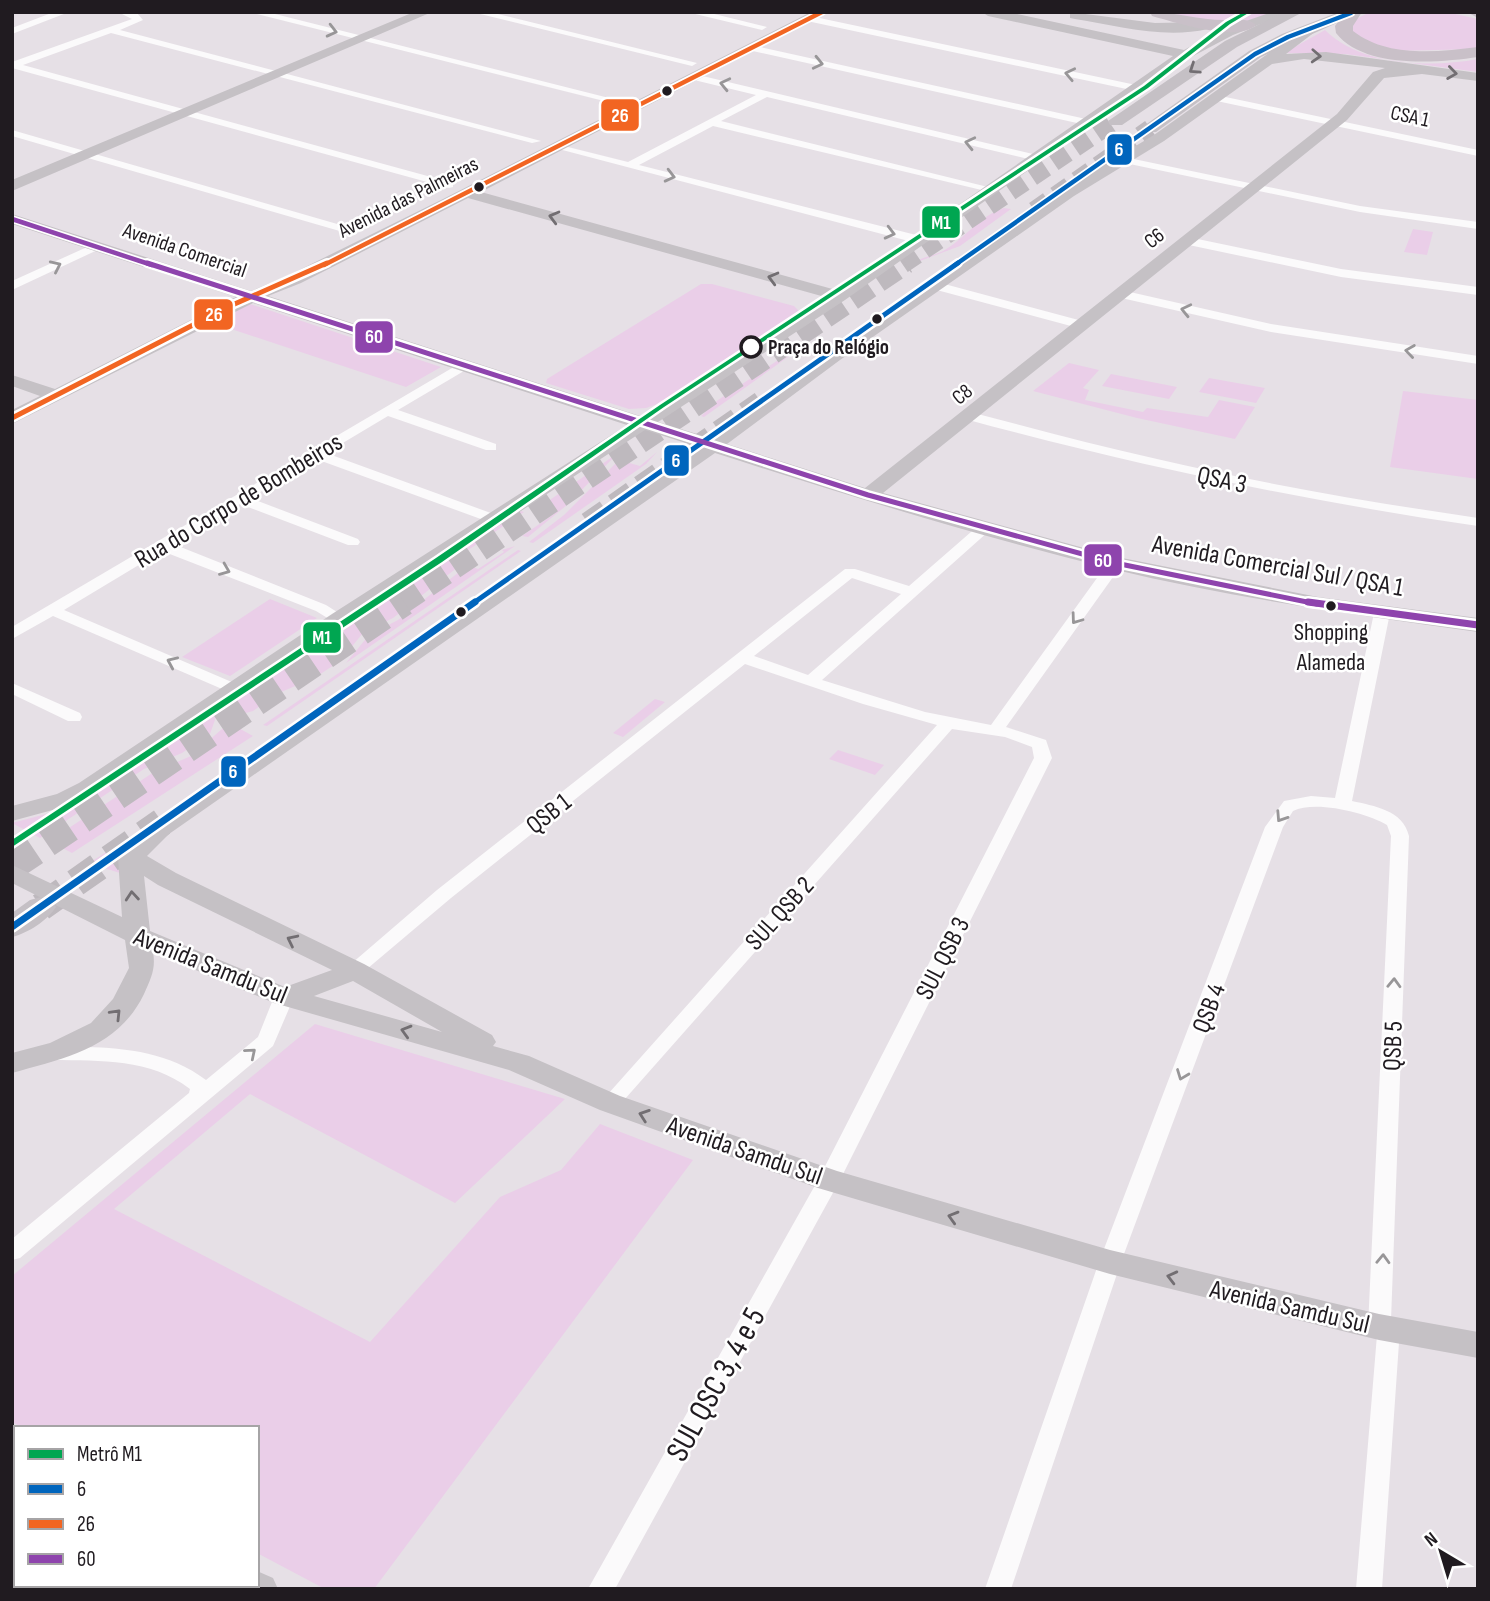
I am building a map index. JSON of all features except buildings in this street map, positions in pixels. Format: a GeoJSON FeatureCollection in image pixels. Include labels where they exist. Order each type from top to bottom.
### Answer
{"type":"FeatureCollection","features":[{"type":"Feature","properties":{"kind":"highway"},"geometry":{"type":"LineString","coordinates":[[1158,12],[1203,26],[1247,25]]}},
{"type":"Feature","properties":{"kind":"highway"},"geometry":{"type":"LineString","coordinates":[[1352,13],[1344,26],[1345,33],[1362,45],[1378,50],[1419,56],[1478,52]]}},
{"type":"Feature","properties":{"kind":"main road"},"geometry":{"type":"LineString","coordinates":[[12,186],[426,12]]}},
{"type":"Feature","properties":{"kind":"main road","name":"Avenida das Palmeiras"},"geometry":{"type":"LineString","coordinates":[[245,294],[348,253],[532,160],[669,89],[693,70],[732,49],[762,27],[792,12]]}},
{"type":"Feature","properties":{"kind":"main road"},"geometry":{"type":"LineString","coordinates":[[988,12],[1185,54]]}},
{"type":"Feature","properties":{"kind":"main road"},"geometry":{"type":"LineString","coordinates":[[1059,12],[1146,26],[1187,29],[1203,26]]}},
{"type":"Feature","properties":{"kind":"main road"},"geometry":{"type":"LineString","coordinates":[[12,814],[88,788],[340,619],[646,424],[839,296],[1185,54],[1247,25],[1285,12]]}},
{"type":"Feature","properties":{"kind":"main road"},"geometry":{"type":"LineString","coordinates":[[1115,121],[1231,44],[1296,12]]}},
{"type":"Feature","properties":{"kind":"main road"},"geometry":{"type":"LineString","coordinates":[[1150,128],[1255,54],[1352,13]]}},
{"type":"Feature","properties":{"kind":"main road","name":"Avenida das Palmeiras"},"geometry":{"type":"LineString","coordinates":[[732,49],[751,48],[816,15]]}},
{"type":"Feature","properties":{"kind":"main road"},"geometry":{"type":"LineString","coordinates":[[12,1063],[50,1052],[101,1030],[125,1004],[142,968],[135,935],[129,868],[131,858],[160,829],[1068,193],[1216,98],[1313,28]]}},
{"type":"Feature","properties":{"kind":"main road"},"geometry":{"type":"LineString","coordinates":[[1265,62],[1304,55],[1478,77]]}},
{"type":"Feature","properties":{"kind":"main road","name":"CSA 1"},"geometry":{"type":"LineString","coordinates":[[1334,123],[1373,84],[1378,75],[1379,69],[1367,61]]}},
{"type":"Feature","properties":{"kind":"main road","name":"CSA 1"},"geometry":{"type":"LineString","coordinates":[[1378,75],[1426,69]]}},
{"type":"Feature","properties":{"kind":"main road","name":"Avenida das Palmeiras"},"geometry":{"type":"LineString","coordinates":[[12,405],[48,393],[230,306],[245,294],[354,232],[651,83],[693,70]]}},
{"type":"Feature","properties":{"kind":"main road"},"geometry":{"type":"LineString","coordinates":[[651,83],[667,83],[671,85],[669,89]]}},
{"type":"Feature","properties":{"kind":"main road"},"geometry":{"type":"LineString","coordinates":[[589,114],[588,117],[592,119],[609,119]]}},
{"type":"Feature","properties":{"kind":"main road","name":"C6"},"geometry":{"type":"LineString","coordinates":[[1082,325],[1334,123]]}},
{"type":"Feature","properties":{"kind":"main road"},"geometry":{"type":"LineString","coordinates":[[508,155],[528,155],[532,160]]}},
{"type":"Feature","properties":{"kind":"main road"},"geometry":{"type":"LineString","coordinates":[[467,193],[839,296]]}},
{"type":"Feature","properties":{"kind":"main road"},"geometry":{"type":"LineString","coordinates":[[449,202],[820,308]]}},
{"type":"Feature","properties":{"kind":"main road","name":"Avenida Comercial"},"geometry":{"type":"LineString","coordinates":[[12,219],[646,424]]}},
{"type":"Feature","properties":{"kind":"main road"},"geometry":{"type":"LineString","coordinates":[[568,236],[583,232],[589,227]]}},
{"type":"Feature","properties":{"kind":"main road"},"geometry":{"type":"LineString","coordinates":[[596,244],[602,235],[615,234]]}},
{"type":"Feature","properties":{"kind":"main road"},"geometry":{"type":"LineString","coordinates":[[326,247],[332,252],[348,253]]}},
{"type":"Feature","properties":{"kind":"main road"},"geometry":{"type":"LineString","coordinates":[[708,276],[727,265]]}},
{"type":"Feature","properties":{"kind":"main road","name":"C8"},"geometry":{"type":"LineString","coordinates":[[868,495],[1082,325]]}},
{"type":"Feature","properties":{"kind":"main road"},"geometry":{"type":"LineString","coordinates":[[12,380],[48,393]]}},
{"type":"Feature","properties":{"kind":"main road","name":"Avenida das Palmeiras"},"geometry":{"type":"LineString","coordinates":[[12,418],[48,393]]}},
{"type":"Feature","properties":{"kind":"main road"},"geometry":{"type":"LineString","coordinates":[[646,424],[708,444]]}},
{"type":"Feature","properties":{"kind":"main road","name":"Avenida Comercial Sul / QSA 1"},"geometry":{"type":"LineString","coordinates":[[708,444],[868,495],[1115,564],[1256,593],[1478,625]]}},
{"type":"Feature","properties":{"kind":"main road"},"geometry":{"type":"LineString","coordinates":[[12,797],[36,808]]}},
{"type":"Feature","properties":{"kind":"main road"},"geometry":{"type":"LineString","coordinates":[[131,858],[167,879],[354,970],[519,1063]]}},
{"type":"Feature","properties":{"kind":"main road","name":"Avenida Samdu Sul"},"geometry":{"type":"LineString","coordinates":[[12,873],[39,896],[284,997],[519,1063],[610,1103],[829,1180],[1110,1262],[1384,1328],[1478,1345]]}},
{"type":"Feature","properties":{"kind":"main road"},"geometry":{"type":"LineString","coordinates":[[12,927],[39,896]]}},
{"type":"Feature","properties":{"kind":"main road"},"geometry":{"type":"LineString","coordinates":[[284,997],[334,980],[354,970]]}},
{"type":"Feature","properties":{"kind":"street"},"geometry":{"type":"LineString","coordinates":[[12,31],[64,12]]}},
{"type":"Feature","properties":{"kind":"street"},"geometry":{"type":"LineString","coordinates":[[13,65],[138,20],[134,15],[123,12]]}},
{"type":"Feature","properties":{"kind":"street"},"geometry":{"type":"LineString","coordinates":[[254,12],[615,101]]}},
{"type":"Feature","properties":{"kind":"street"},"geometry":{"type":"LineString","coordinates":[[477,12],[693,70],[765,94],[1037,159]]}},
{"type":"Feature","properties":{"kind":"street"},"geometry":{"type":"LineString","coordinates":[[692,12],[762,27]]}},
{"type":"Feature","properties":{"kind":"street"},"geometry":{"type":"LineString","coordinates":[[816,15],[1136,88]]}},
{"type":"Feature","properties":{"kind":"street"},"geometry":{"type":"LineString","coordinates":[[111,30],[536,141]]}},
{"type":"Feature","properties":{"kind":"street"},"geometry":{"type":"LineString","coordinates":[[751,48],[1086,122]]}},
{"type":"Feature","properties":{"kind":"street"},"geometry":{"type":"LineString","coordinates":[[13,65],[449,185]]}},
{"type":"Feature","properties":{"kind":"street"},"geometry":{"type":"LineString","coordinates":[[628,166],[765,94]]}},
{"type":"Feature","properties":{"kind":"street","name":"CSA 1"},"geometry":{"type":"LineString","coordinates":[[1216,98],[1478,153]]}},
{"type":"Feature","properties":{"kind":"street"},"geometry":{"type":"LineString","coordinates":[[711,122],[990,190]]}},
{"type":"Feature","properties":{"kind":"street"},"geometry":{"type":"LineString","coordinates":[[12,133],[354,232]]}},
{"type":"Feature","properties":{"kind":"street"},"geometry":{"type":"LineString","coordinates":[[556,147],[919,240]]}},
{"type":"Feature","properties":{"kind":"street"},"geometry":{"type":"LineString","coordinates":[[1124,159],[1360,209],[1478,226]]}},
{"type":"Feature","properties":{"kind":"street"},"geometry":{"type":"LineString","coordinates":[[1188,241],[1341,273],[1478,291]]}},
{"type":"Feature","properties":{"kind":"street"},"geometry":{"type":"LineString","coordinates":[[12,286],[100,246]]}},
{"type":"Feature","properties":{"kind":"street"},"geometry":{"type":"LineString","coordinates":[[937,286],[1082,325]]}},
{"type":"Feature","properties":{"kind":"street"},"geometry":{"type":"LineString","coordinates":[[1121,294],[1284,331],[1478,360]]}},
{"type":"Feature","properties":{"kind":"street","name":"Rua do Corpo de Bombeiros"},"geometry":{"type":"LineString","coordinates":[[12,634],[464,365]]}},
{"type":"Feature","properties":{"kind":"street"},"geometry":{"type":"LineString","coordinates":[[388,411],[491,447]]}},
{"type":"Feature","properties":{"kind":"street","name":"QSA 3"},"geometry":{"type":"LineString","coordinates":[[970,416],[1092,450],[1182,471],[1409,514],[1478,522]]}},
{"type":"Feature","properties":{"kind":"street"},"geometry":{"type":"LineString","coordinates":[[316,453],[494,519]]}},
{"type":"Feature","properties":{"kind":"street"},"geometry":{"type":"LineString","coordinates":[[239,499],[353,542]]}},
{"type":"Feature","properties":{"kind":"street"},"geometry":{"type":"LineString","coordinates":[[811,681],[984,528]]}},
{"type":"Feature","properties":{"kind":"street"},"geometry":{"type":"LineString","coordinates":[[161,545],[321,608],[340,619]]}},
{"type":"Feature","properties":{"kind":"street"},"geometry":{"type":"LineString","coordinates":[[744,658],[948,723],[996,729],[1115,564]]}},
{"type":"Feature","properties":{"kind":"street","name":"QSB 1"},"geometry":{"type":"LineString","coordinates":[[354,970],[444,894],[850,572],[911,592]]}},
{"type":"Feature","properties":{"kind":"street"},"geometry":{"type":"LineString","coordinates":[[52,610],[235,689]]}},
{"type":"Feature","properties":{"kind":"street"},"geometry":{"type":"LineString","coordinates":[[1342,806],[1382,613]]}},
{"type":"Feature","properties":{"kind":"street"},"geometry":{"type":"LineString","coordinates":[[12,688],[74,717]]}},
{"type":"Feature","properties":{"kind":"street","name":"SUL QSB 2"},"geometry":{"type":"LineString","coordinates":[[610,1103],[948,723]]}},
{"type":"Feature","properties":{"kind":"street","name":"SUL QSB 3"},"geometry":{"type":"LineString","coordinates":[[829,1180],[1037,770],[1043,750],[1040,744],[996,729]]}},
{"type":"Feature","properties":{"kind":"street","name":"QSB 4"},"geometry":{"type":"LineString","coordinates":[[1110,1262],[1274,827],[1283,811],[1299,802],[1342,806]]}},
{"type":"Feature","properties":{"kind":"street","name":"QSB 5"},"geometry":{"type":"LineString","coordinates":[[1342,806],[1392,820],[1398,827],[1400,836],[1384,1328],[1369,1589]]}},
{"type":"Feature","properties":{"kind":"street"},"geometry":{"type":"LineString","coordinates":[[12,1252],[266,1041],[284,997]]}},
{"type":"Feature","properties":{"kind":"street"},"geometry":{"type":"LineString","coordinates":[[50,1052],[136,1056],[173,1067],[201,1087],[199,1097]]}},
{"type":"Feature","properties":{"kind":"street","name":"SUL QSC 3, 4 e 5"},"geometry":{"type":"LineString","coordinates":[[601,1589],[829,1180]]}},
{"type":"Feature","properties":{"kind":"street"},"geometry":{"type":"LineString","coordinates":[[998,1589],[1110,1262]]}},
{"type":"Feature","properties":{"kind":"shaded area"},"geometry":{"type":"Polygon","coordinates":[[[1161,12],[1272,12],[1249,22],[1232,24],[1161,12]]]}},
{"type":"Feature","properties":{"kind":"shaded area"},"geometry":{"type":"Polygon","coordinates":[[[1370,12],[1446,12],[1478,19],[1478,49],[1392,51],[1350,35],[1352,21],[1370,12]]]}},
{"type":"Feature","properties":{"kind":"shaded area"},"geometry":{"type":"Polygon","coordinates":[[[1325,30],[1357,51],[1391,60],[1345,54],[1284,53],[1325,30]]]}},
{"type":"Feature","properties":{"kind":"shaded area"},"geometry":{"type":"Polygon","coordinates":[[[1478,59],[1478,72],[1405,62],[1439,63],[1478,59]]]}},
{"type":"Feature","properties":{"kind":"shaded area"},"geometry":{"type":"Polygon","coordinates":[[[1004,208],[1011,209],[960,246],[912,264],[943,251],[987,216],[1004,208]]]}},
{"type":"Feature","properties":{"kind":"shaded area"},"geometry":{"type":"Polygon","coordinates":[[[1413,229],[1433,232],[1427,255],[1404,252],[1413,229]]]}},
{"type":"Feature","properties":{"kind":"shaded area","name":"Praça do Relógio"},"geometry":{"type":"Polygon","coordinates":[[[701,284],[712,284],[794,306],[799,311],[660,403],[646,408],[629,409],[546,383],[547,379],[701,284]]]}},
{"type":"Feature","properties":{"kind":"shaded area"},"geometry":{"type":"Polygon","coordinates":[[[247,303],[441,367],[406,387],[210,322],[247,303]]]}},
{"type":"Feature","properties":{"kind":"shaded area"},"geometry":{"type":"Polygon","coordinates":[[[809,342],[704,417],[701,416],[718,400],[809,342]]]}},
{"type":"Feature","properties":{"kind":"shaded area"},"geometry":{"type":"Polygon","coordinates":[[[1069,363],[1099,370],[1083,388],[1089,390],[1085,400],[1143,412],[1147,408],[1208,417],[1219,400],[1255,407],[1235,439],[1137,418],[1033,391],[1069,363]]]}},
{"type":"Feature","properties":{"kind":"shaded area"},"geometry":{"type":"Polygon","coordinates":[[[1111,374],[1177,387],[1169,399],[1102,386],[1111,374]]]}},
{"type":"Feature","properties":{"kind":"shaded area"},"geometry":{"type":"Polygon","coordinates":[[[1209,378],[1265,388],[1256,403],[1199,392],[1209,378]]]}},
{"type":"Feature","properties":{"kind":"shaded area"},"geometry":{"type":"Polygon","coordinates":[[[1403,391],[1478,400],[1478,479],[1390,467],[1403,391]]]}},
{"type":"Feature","properties":{"kind":"shaded area"},"geometry":{"type":"Polygon","coordinates":[[[657,452],[646,464],[533,543],[529,542],[564,515],[619,460],[640,466],[657,452]]]}},
{"type":"Feature","properties":{"kind":"shaded area"},"geometry":{"type":"Polygon","coordinates":[[[618,453],[567,505],[528,537],[522,536],[554,514],[552,510],[541,506],[618,453]]]}},
{"type":"Feature","properties":{"kind":"shaded area"},"geometry":{"type":"Polygon","coordinates":[[[521,511],[524,512],[455,559],[463,563],[393,618],[363,633],[340,661],[316,677],[279,693],[253,711],[246,713],[227,705],[521,511]]]}},
{"type":"Feature","properties":{"kind":"shaded area"},"geometry":{"type":"Polygon","coordinates":[[[515,546],[346,663],[369,635],[398,620],[468,565],[478,569],[504,552],[502,550],[515,546]]]}},
{"type":"Feature","properties":{"kind":"shaded area"},"geometry":{"type":"Polygon","coordinates":[[[518,550],[521,551],[267,726],[263,725],[518,550]]]}},
{"type":"Feature","properties":{"kind":"shaded area"},"geometry":{"type":"Polygon","coordinates":[[[270,599],[317,618],[230,676],[182,657],[270,599]]]}},
{"type":"Feature","properties":{"kind":"shaded area"},"geometry":{"type":"Polygon","coordinates":[[[655,699],[665,702],[623,737],[613,733],[655,699]]]}},
{"type":"Feature","properties":{"kind":"shaded area"},"geometry":{"type":"Polygon","coordinates":[[[212,715],[216,717],[210,734],[182,753],[144,769],[40,838],[12,823],[69,808],[212,715]]]}},
{"type":"Feature","properties":{"kind":"shaded area"},"geometry":{"type":"Polygon","coordinates":[[[235,726],[253,736],[72,853],[49,841],[154,772],[191,756],[222,729],[235,726]]]}},
{"type":"Feature","properties":{"kind":"shaded area"},"geometry":{"type":"Polygon","coordinates":[[[838,750],[884,765],[875,775],[829,759],[838,750]]]}},
{"type":"Feature","properties":{"kind":"shaded area"},"geometry":{"type":"Polygon","coordinates":[[[201,792],[129,876],[89,863],[201,792]]]}},
{"type":"Feature","properties":{"kind":"shaded area"},"geometry":{"type":"Polygon","coordinates":[[[315,1024],[565,1099],[455,1203],[250,1094],[114,1209],[370,1342],[500,1197],[561,1170],[600,1124],[693,1160],[374,1589],[325,1589],[259,1554],[259,1426],[19,1426],[12,1422],[12,1276],[315,1024]]]}},
{"type":"Feature","properties":{"kind":"tunnel"},"geometry":{"type":"LineString","coordinates":[[903,265],[1116,121]]}},
{"type":"Feature","properties":{"kind":"tunnel"},"geometry":{"type":"LineString","coordinates":[[1034,210],[1150,128]]}},
{"type":"Feature","properties":{"kind":"tunnel"},"geometry":{"type":"LineString","coordinates":[[401,604],[906,263]]}},
{"type":"Feature","properties":{"kind":"tunnel"},"geometry":{"type":"LineString","coordinates":[[588,523],[761,402]]}},
{"type":"Feature","properties":{"kind":"tunnel"},"geometry":{"type":"LineString","coordinates":[[12,867],[404,602]]}},
{"type":"Feature","properties":{"kind":"tunnel"},"geometry":{"type":"LineString","coordinates":[[41,907],[162,822]]}},
{"type":"Feature","properties":{"kind":"metro line","name":"M1"},"geometry":{"type":"LineString","coordinates":[[12,844],[439,560],[662,406],[1146,87],[1228,23],[1248,12]]}},
{"type":"Feature","properties":{"kind":"transit line","name":"26"},"geometry":{"type":"LineString","coordinates":[[12,418],[230,306],[295,279],[449,202],[822,12]]}},
{"type":"Feature","properties":{"kind":"transit line","name":"6"},"geometry":{"type":"LineString","coordinates":[[12,927],[1255,54],[1288,37],[1351,13]]}},
{"type":"Feature","properties":{"kind":"transit line","name":"60"},"geometry":{"type":"LineString","coordinates":[[12,219],[868,495],[984,528],[1115,563],[1244,590],[1318,604],[1478,625]]}},
{"type":"Feature","properties":{"kind":"place","name":"Praça do Relógio"},"geometry":{"type":"Point","coordinates":[751,347]}},
{"type":"Feature","properties":{"kind":"place","name":"Shopping Alameda"},"geometry":{"type":"Point","coordinates":[1331,606]}}]}
